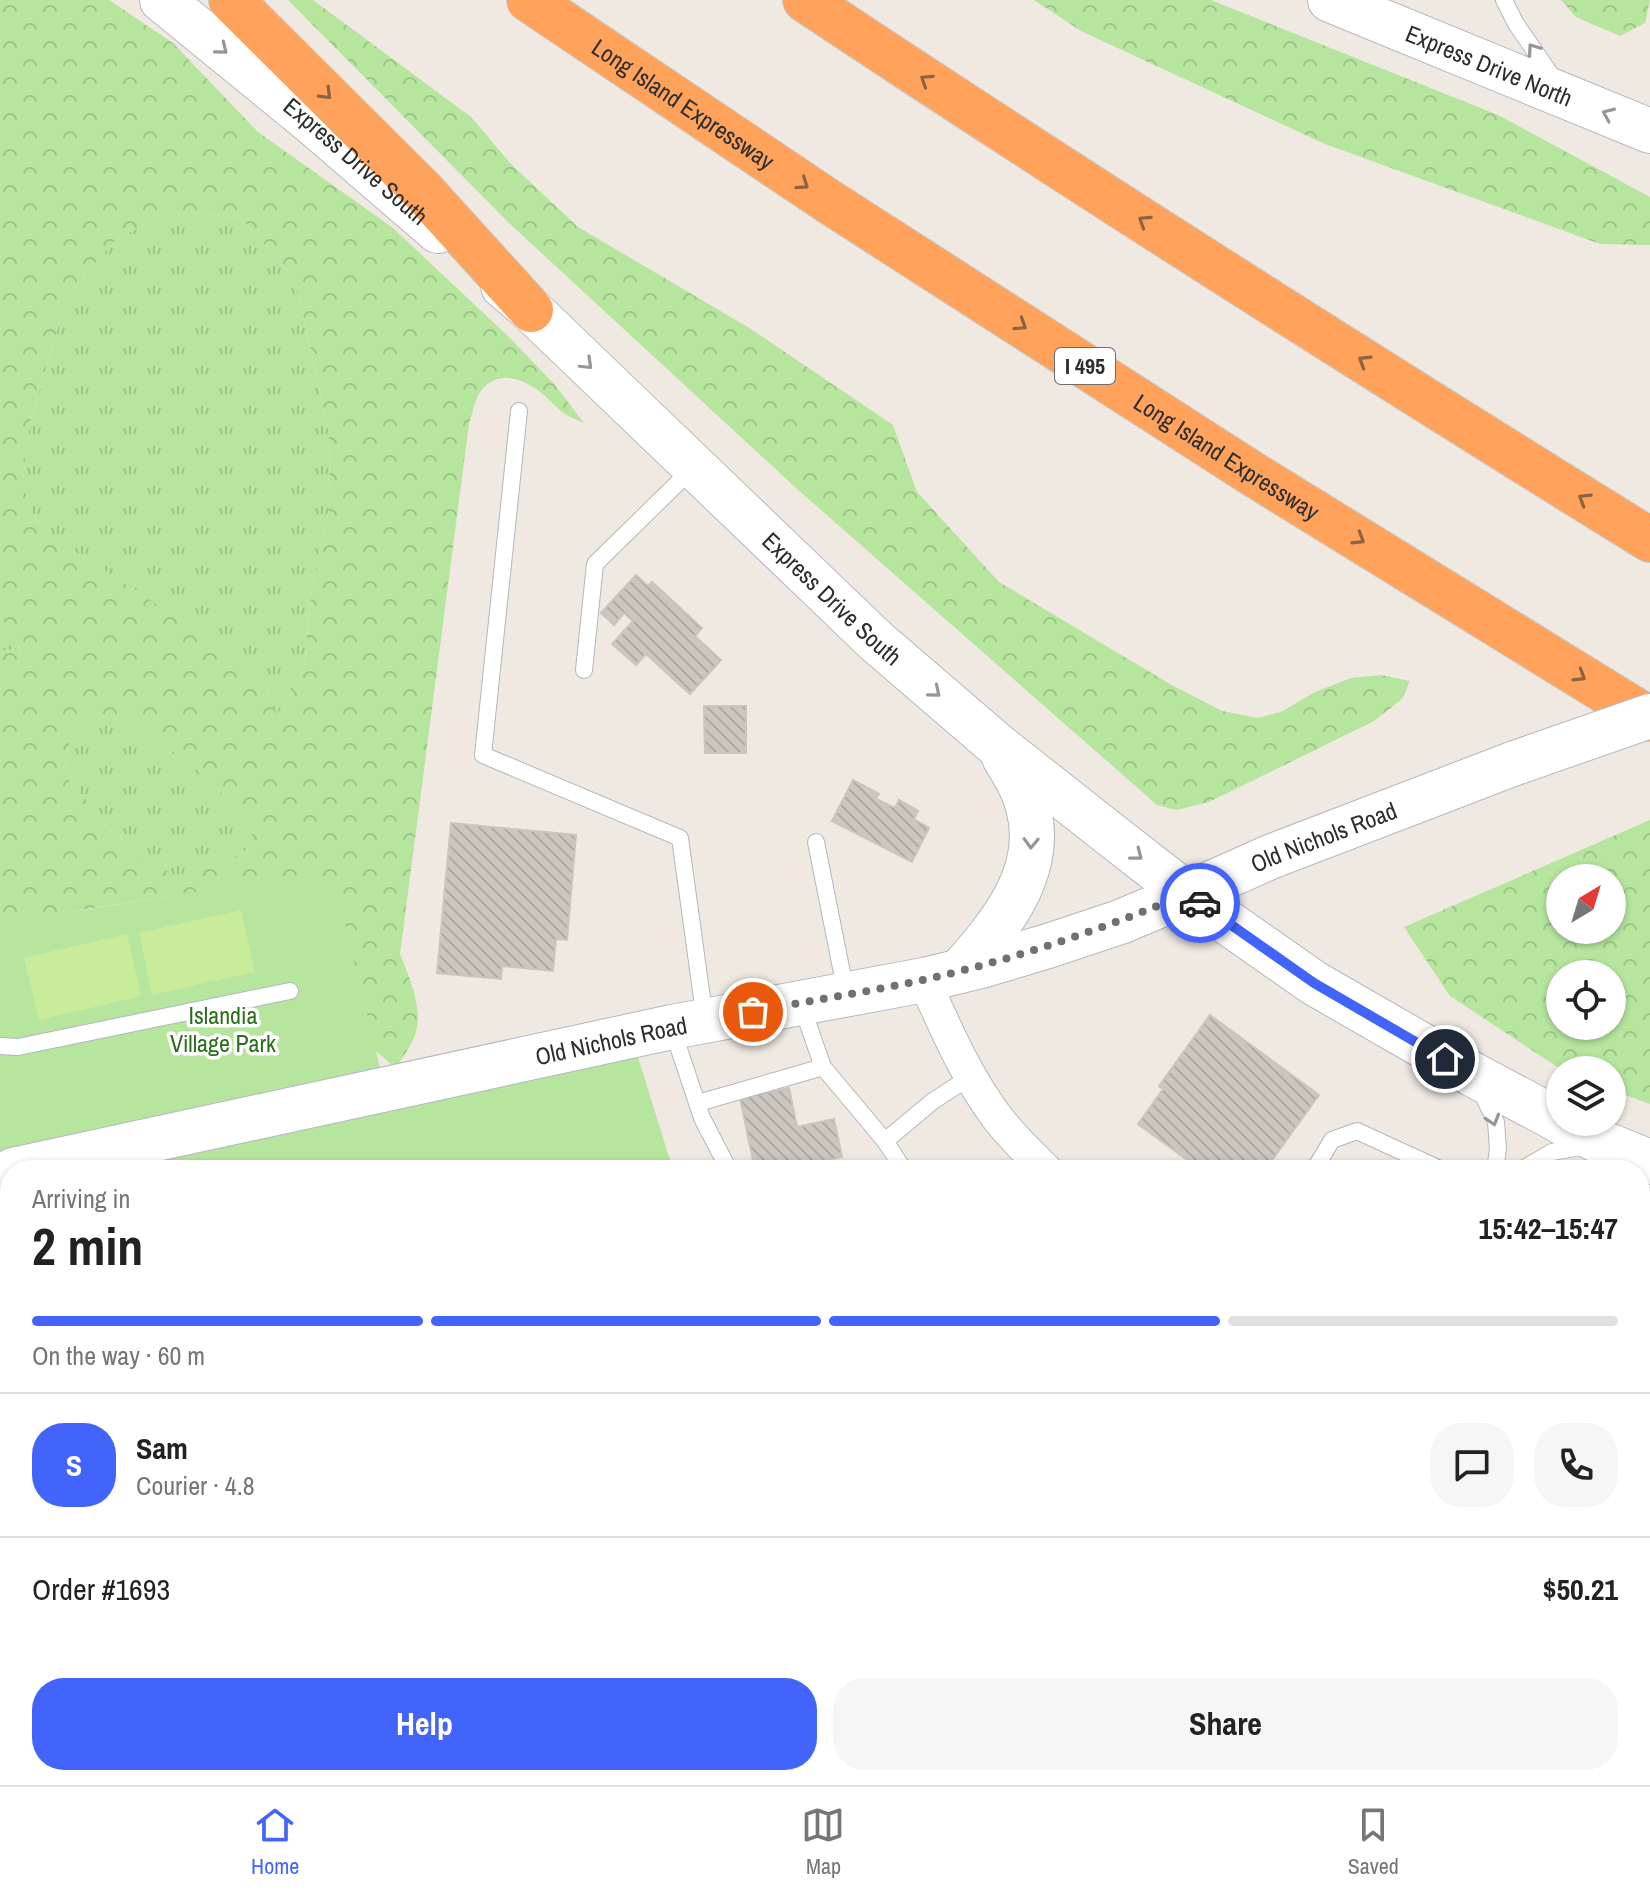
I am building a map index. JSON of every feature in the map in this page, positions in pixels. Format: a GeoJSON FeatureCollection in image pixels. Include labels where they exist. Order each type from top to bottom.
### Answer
{"type":"FeatureCollection","features":[{"type":"Feature","properties":{"kind":"highway"},"geometry":{"type":"LineString","coordinates":[[231,0],[422,190],[531,310]]}},
{"type":"Feature","properties":{"kind":"highway","name":"Long Island Expressway"},"geometry":{"type":"LineString","coordinates":[[529,0],[828,201],[1256,476],[1650,717]]}},
{"type":"Feature","properties":{"kind":"highway"},"geometry":{"type":"LineString","coordinates":[[805,0],[1304,323],[1650,540]]}},
{"type":"Feature","properties":{"kind":"main road","name":"Express Drive South"},"geometry":{"type":"LineString","coordinates":[[162,0],[314,124],[531,310],[876,641],[997,745],[1187,894],[1314,983],[1546,1114]]}},
{"type":"Feature","properties":{"kind":"main road","name":"Express Drive North"},"geometry":{"type":"LineString","coordinates":[[1330,0],[1650,131]]}},
{"type":"Feature","properties":{"kind":"main road","name":"Old Nichols Road"},"geometry":{"type":"LineString","coordinates":[[57,1160],[689,1024],[942,975],[1048,946],[1120,922],[1297,846],[1515,763],[1650,717]]}},
{"type":"Feature","properties":{"kind":"main road"},"geometry":{"type":"LineString","coordinates":[[942,975],[985,943],[1010,908],[1031,855],[1029,809],[1020,785],[997,745]]}},
{"type":"Feature","properties":{"kind":"main road","name":"Express Drive South"},"geometry":{"type":"LineString","coordinates":[[1589,1136],[1645,1160]]}},
{"type":"Feature","properties":{"kind":"street"},"geometry":{"type":"LineString","coordinates":[[942,975],[950,1038],[970,1077],[997,1118],[1037,1160]]}},
{"type":"Feature","properties":{"kind":"lane"},"geometry":{"type":"LineString","coordinates":[[1504,0],[1516,24],[1566,96]]}},
{"type":"Feature","properties":{"kind":"lane"},"geometry":{"type":"LineString","coordinates":[[519,411],[483,755],[680,838],[689,1024],[698,1103],[702,1118],[724,1160]]}},
{"type":"Feature","properties":{"kind":"lane"},"geometry":{"type":"LineString","coordinates":[[584,670],[595,564],[694,467]]}},
{"type":"Feature","properties":{"kind":"lane"},"geometry":{"type":"LineString","coordinates":[[816,842],[846,994]]}},
{"type":"Feature","properties":{"kind":"lane"},"geometry":{"type":"LineString","coordinates":[[0,1046],[18,1047],[290,991]]}},
{"type":"Feature","properties":{"kind":"lane"},"geometry":{"type":"LineString","coordinates":[[801,1002],[823,1067],[897,1160]]}},
{"type":"Feature","properties":{"kind":"lane"},"geometry":{"type":"LineString","coordinates":[[698,1103],[823,1067]]}},
{"type":"Feature","properties":{"kind":"lane"},"geometry":{"type":"LineString","coordinates":[[1472,1074],[1496,1122],[1496,1160]]}},
{"type":"Feature","properties":{"kind":"lane"},"geometry":{"type":"LineString","coordinates":[[885,1141],[933,1101],[970,1077]]}},
{"type":"Feature","properties":{"kind":"lane"},"geometry":{"type":"LineString","coordinates":[[1320,1160],[1332,1140],[1357,1131],[1420,1160]]}},
{"type":"Feature","properties":{"kind":"lane"},"geometry":{"type":"LineString","coordinates":[[1538,1160],[1552,1152],[1603,1143]]}},
{"type":"Feature","properties":{"kind":"green space"},"geometry":{"type":"Polygon","coordinates":[[[0,0],[109,0],[173,43],[258,132],[393,228],[511,339],[555,385],[584,423],[562,412],[542,393],[515,379],[499,379],[485,386],[473,409],[400,954],[414,993],[417,1025],[413,1039],[396,1068],[189,893],[73,911],[0,941],[0,651],[21,649],[0,618],[0,0]],[[172,211],[116,239],[67,296],[29,426],[23,480],[30,510],[47,534],[216,642],[266,683],[275,715],[288,702],[304,667],[312,587],[330,504],[329,432],[295,279],[241,218],[172,211]],[[97,715],[76,718],[65,770],[68,779],[103,823],[140,855],[177,877],[240,855],[250,846],[252,831],[238,809],[205,776],[141,727],[97,715]]]}},
{"type":"Feature","properties":{"kind":"green space"},"geometry":{"type":"Polygon","coordinates":[[[288,0],[313,0],[471,117],[512,165],[578,227],[751,329],[893,425],[917,492],[999,582],[1170,684],[1222,711],[1258,718],[1281,712],[1315,692],[1351,678],[1381,675],[1410,681],[1402,699],[1374,721],[1209,802],[1176,810],[1157,805],[796,488],[509,223],[288,0]]]}},
{"type":"Feature","properties":{"kind":"green space"},"geometry":{"type":"Polygon","coordinates":[[[1034,0],[1211,0],[1498,115],[1650,197],[1650,245],[1600,244],[1325,144],[1081,31],[1034,0]]]}},
{"type":"Feature","properties":{"kind":"green space"},"geometry":{"type":"Polygon","coordinates":[[[1561,0],[1650,0],[1645,23],[1620,36],[1576,17],[1561,0]]]}},
{"type":"Feature","properties":{"kind":"green space"},"geometry":{"type":"Polygon","coordinates":[[[172,211],[241,218],[295,279],[329,432],[330,504],[312,587],[304,667],[288,702],[275,716],[266,683],[216,642],[47,534],[30,510],[23,480],[29,426],[67,296],[116,239],[172,211]]]}},
{"type":"Feature","properties":{"kind":"green space"},"geometry":{"type":"Polygon","coordinates":[[[0,618],[7,625],[21,649],[0,651],[0,618]]]}},
{"type":"Feature","properties":{"kind":"green space"},"geometry":{"type":"Polygon","coordinates":[[[97,715],[141,727],[205,776],[238,809],[252,831],[250,846],[240,855],[177,878],[140,855],[103,823],[68,779],[65,770],[76,718],[97,715]]]}},
{"type":"Feature","properties":{"kind":"green space"},"geometry":{"type":"Polygon","coordinates":[[[1650,820],[1650,1104],[1626,1095],[1626,1056],[1546,1056],[1546,1059],[1450,996],[1404,927],[1546,865],[1546,944],[1626,944],[1626,864],[1549,864],[1650,820]]]}},
{"type":"Feature","properties":{"kind":"green space","name":"Islandia Village Park"},"geometry":{"type":"Polygon","coordinates":[[[320,872],[342,911],[383,1080],[629,1028],[670,1160],[0,1160],[0,923],[320,872]]]}},
{"type":"Feature","properties":{"kind":"green space"},"geometry":{"type":"Polygon","coordinates":[[[241,910],[255,972],[152,995],[139,933],[241,910]]]}},
{"type":"Feature","properties":{"kind":"green space"},"geometry":{"type":"Polygon","coordinates":[[[127,934],[141,996],[39,1020],[24,958],[127,934]]]}},
{"type":"Feature","properties":{"kind":"building"},"geometry":{"type":"Polygon","coordinates":[[[636,575],[648,586],[652,582],[702,628],[695,636],[721,660],[690,694],[646,654],[636,665],[612,644],[633,621],[624,613],[614,625],[601,613],[636,575]]]}},
{"type":"Feature","properties":{"kind":"building"},"geometry":{"type":"Polygon","coordinates":[[[704,706],[746,706],[746,753],[705,753],[704,706]]]}},
{"type":"Feature","properties":{"kind":"building"},"geometry":{"type":"Polygon","coordinates":[[[853,780],[879,794],[876,799],[895,808],[899,800],[918,811],[914,819],[929,828],[912,862],[832,821],[853,780]]]}},
{"type":"Feature","properties":{"kind":"building"},"geometry":{"type":"Polygon","coordinates":[[[451,823],[576,835],[567,940],[556,939],[553,971],[502,966],[501,979],[437,973],[451,823]]]}},
{"type":"Feature","properties":{"kind":"building"},"geometry":{"type":"Polygon","coordinates":[[[1210,1015],[1319,1095],[1272,1160],[1187,1160],[1138,1124],[1163,1089],[1159,1086],[1210,1015]]]}},
{"type":"Feature","properties":{"kind":"building"},"geometry":{"type":"Polygon","coordinates":[[[789,1088],[797,1127],[834,1119],[842,1157],[827,1160],[753,1160],[740,1098],[789,1088]]]}},
{"type":"Feature","properties":{"kind":"way so far"},"geometry":{"type":"LineString","coordinates":[[753,1012],[924,980],[981,966],[1120,922],[1187,894],[1200,903]]}},
{"type":"Feature","properties":{"kind":"route"},"geometry":{"type":"LineString","coordinates":[[1200,903],[1314,983],[1445,1059]]}}]}
